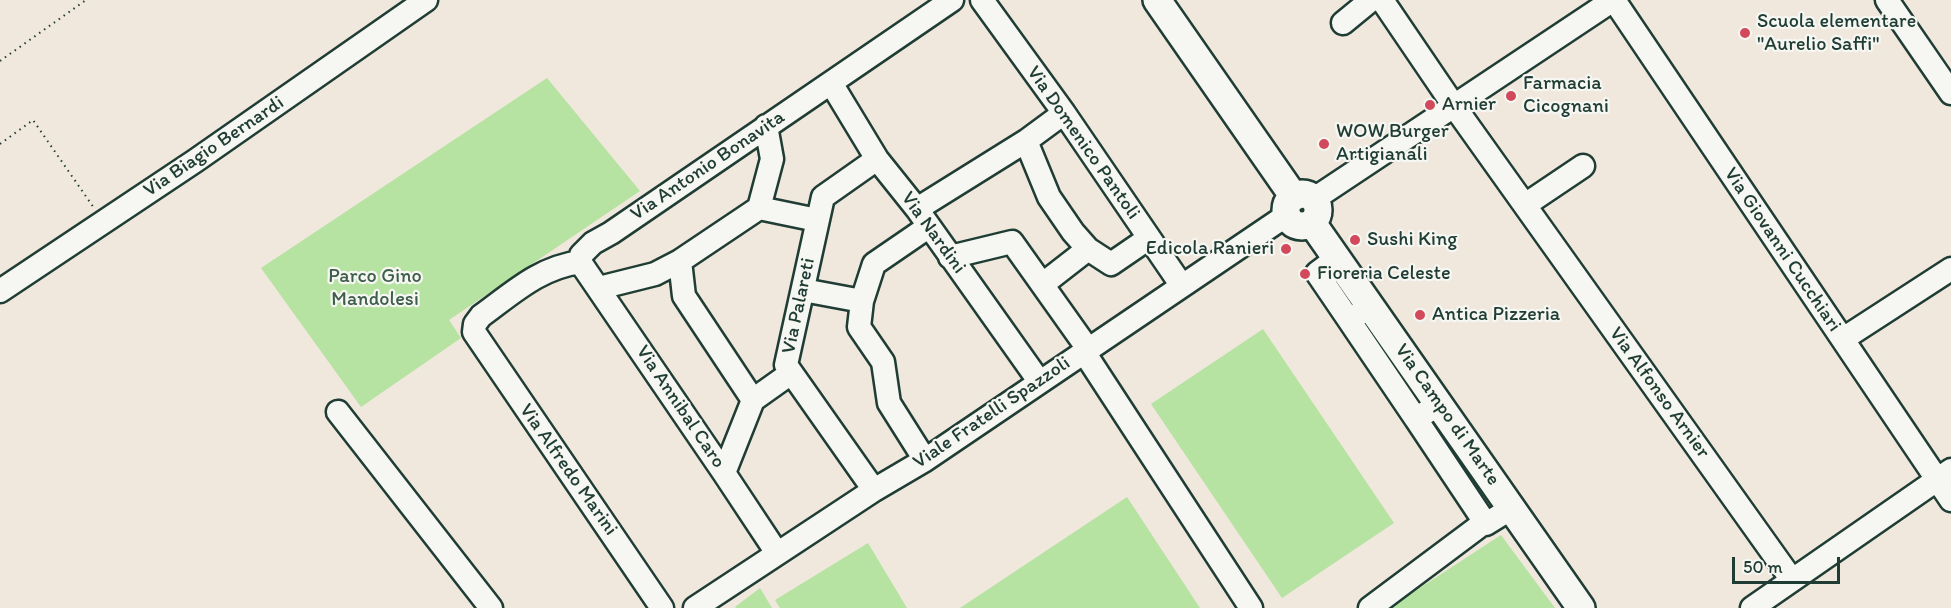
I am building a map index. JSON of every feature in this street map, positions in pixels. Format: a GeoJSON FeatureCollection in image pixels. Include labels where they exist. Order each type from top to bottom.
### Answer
{"type":"FeatureCollection","features":[{"type":"Feature","properties":{"kind":"main road","name":"Via Campo di Marte"},"geometry":{"type":"LineString","coordinates":[[1157,0],[1336,258],[1360,314],[1440,404],[1581,608]]}},
{"type":"Feature","properties":{"kind":"street","name":"Via Biagio Bernardi"},"geometry":{"type":"LineString","coordinates":[[0,291],[426,0]]}},
{"type":"Feature","properties":{"kind":"street","name":"Via Antonio Bonavita"},"geometry":{"type":"LineString","coordinates":[[580,262],[581,255],[593,243],[611,233],[952,0]]}},
{"type":"Feature","properties":{"kind":"street","name":"Via Domenico Pantoli"},"geometry":{"type":"LineString","coordinates":[[982,0],[1064,113],[1182,286]]}},
{"type":"Feature","properties":{"kind":"street"},"geometry":{"type":"LineString","coordinates":[[1343,23],[1371,0]]}},
{"type":"Feature","properties":{"kind":"street","name":"Via Alfonso Arnier"},"geometry":{"type":"LineString","coordinates":[[1382,0],[1454,106],[1792,580]]}},
{"type":"Feature","properties":{"kind":"street","name":"Viale Fratelli Spazzoli"},"geometry":{"type":"LineString","coordinates":[[695,608],[724,600],[777,553],[925,460],[1039,381],[1302,209],[1613,0]]}},
{"type":"Feature","properties":{"kind":"street","name":"Via Giovanni Cucchiari"},"geometry":{"type":"LineString","coordinates":[[1613,0],[1843,339],[1944,475],[1951,500]]}},
{"type":"Feature","properties":{"kind":"street"},"geometry":{"type":"LineString","coordinates":[[1887,0],[1951,93]]}},
{"type":"Feature","properties":{"kind":"street","name":"Via Nardini"},"geometry":{"type":"LineString","coordinates":[[831,83],[877,159],[923,218],[1039,381]]}},
{"type":"Feature","properties":{"kind":"street"},"geometry":{"type":"LineString","coordinates":[[925,460],[889,403],[883,362],[859,327],[862,301],[874,264],[923,218],[1064,113]]}},
{"type":"Feature","properties":{"kind":"street"},"geometry":{"type":"LineString","coordinates":[[599,288],[655,274],[680,261],[759,208],[772,159],[766,126]]}},
{"type":"Feature","properties":{"kind":"street"},"geometry":{"type":"LineString","coordinates":[[1026,141],[1050,197],[1073,232],[1088,249],[1111,264],[1149,238]]}},
{"type":"Feature","properties":{"kind":"street","name":"Via Palareti"},"geometry":{"type":"LineString","coordinates":[[874,490],[786,365],[823,197],[877,159]]}},
{"type":"Feature","properties":{"kind":"street"},"geometry":{"type":"LineString","coordinates":[[1525,205],[1583,166]]}},
{"type":"Feature","properties":{"kind":"street"},"geometry":{"type":"LineString","coordinates":[[759,208],[817,220]]}},
{"type":"Feature","properties":{"kind":"street"},"geometry":{"type":"LineString","coordinates":[[950,258],[1012,242],[1086,351],[1251,608]]}},
{"type":"Feature","properties":{"kind":"street"},"geometry":{"type":"LineString","coordinates":[[1042,284],[1088,249]]}},
{"type":"Feature","properties":{"kind":"street"},"geometry":{"type":"LineString","coordinates":[[680,261],[684,296],[753,400]]}},
{"type":"Feature","properties":{"kind":"street","name":"Via Annibal Caro"},"geometry":{"type":"LineString","coordinates":[[580,262],[777,553]]}},
{"type":"Feature","properties":{"kind":"street","name":"Via Alfredo Marini"},"geometry":{"type":"LineString","coordinates":[[580,262],[554,267],[534,278],[481,316],[474,332],[663,608]]}},
{"type":"Feature","properties":{"kind":"street"},"geometry":{"type":"LineString","coordinates":[[1843,339],[1951,269]]}},
{"type":"Feature","properties":{"kind":"street"},"geometry":{"type":"LineString","coordinates":[[802,290],[862,301]]}},
{"type":"Feature","properties":{"kind":"street"},"geometry":{"type":"LineString","coordinates":[[1360,314],[1416,419],[1485,522]]}},
{"type":"Feature","properties":{"kind":"street"},"geometry":{"type":"LineString","coordinates":[[724,472],[753,400],[790,373]]}},
{"type":"Feature","properties":{"kind":"street"},"geometry":{"type":"LineString","coordinates":[[1416,419],[1440,404]]}},
{"type":"Feature","properties":{"kind":"street"},"geometry":{"type":"LineString","coordinates":[[338,412],[492,608]]}},
{"type":"Feature","properties":{"kind":"street"},"geometry":{"type":"LineString","coordinates":[[1752,608],[1944,475]]}},
{"type":"Feature","properties":{"kind":"street"},"geometry":{"type":"LineString","coordinates":[[1370,608],[1485,522],[1486,524],[1512,508]]}},
{"type":"Feature","properties":{"kind":"path"},"geometry":{"type":"LineString","coordinates":[[0,61],[86,0]]}},
{"type":"Feature","properties":{"kind":"path"},"geometry":{"type":"LineString","coordinates":[[0,144],[33,120],[104,222]]}},
{"type":"Feature","properties":{"kind":"green space","name":"Parco Gino Mandolesi"},"geometry":{"type":"Polygon","coordinates":[[[547,78],[640,191],[449,320],[461,338],[361,407],[261,268],[547,78]]]}},
{"type":"Feature","properties":{"kind":"green space"},"geometry":{"type":"Polygon","coordinates":[[[1263,329],[1394,523],[1282,598],[1151,404],[1263,329]]]}},
{"type":"Feature","properties":{"kind":"green space"},"geometry":{"type":"Polygon","coordinates":[[[1127,497],[1200,608],[960,608],[1127,497]]]}},
{"type":"Feature","properties":{"kind":"green space"},"geometry":{"type":"Polygon","coordinates":[[[1501,535],[1555,608],[1389,608],[1501,535]]]}},
{"type":"Feature","properties":{"kind":"green space"},"geometry":{"type":"Polygon","coordinates":[[[868,543],[907,608],[780,608],[775,600],[868,543]]]}},
{"type":"Feature","properties":{"kind":"green space"},"geometry":{"type":"Polygon","coordinates":[[[760,588],[772,608],[735,607],[760,588]]]}},
{"type":"Feature","properties":{"kind":"place","name":"Scuola elementare \"Aurelio Saffi\""},"geometry":{"type":"Point","coordinates":[1745,33]}},
{"type":"Feature","properties":{"kind":"place","name":"Farmacia Cicognani"},"geometry":{"type":"Point","coordinates":[1511,96]}},
{"type":"Feature","properties":{"kind":"place","name":"Arnier"},"geometry":{"type":"Point","coordinates":[1430,105]}},
{"type":"Feature","properties":{"kind":"place","name":"WOW Burger Artigianali"},"geometry":{"type":"Point","coordinates":[1324,144]}},
{"type":"Feature","properties":{"kind":"place","name":"Sushi King"},"geometry":{"type":"Point","coordinates":[1355,240]}},
{"type":"Feature","properties":{"kind":"place","name":"Edicola Ranieri"},"geometry":{"type":"Point","coordinates":[1286,249]}},
{"type":"Feature","properties":{"kind":"place","name":"Fioreria Celeste"},"geometry":{"type":"Point","coordinates":[1305,274]}},
{"type":"Feature","properties":{"kind":"place","name":"Antica Pizzeria"},"geometry":{"type":"Point","coordinates":[1420,315]}}]}
